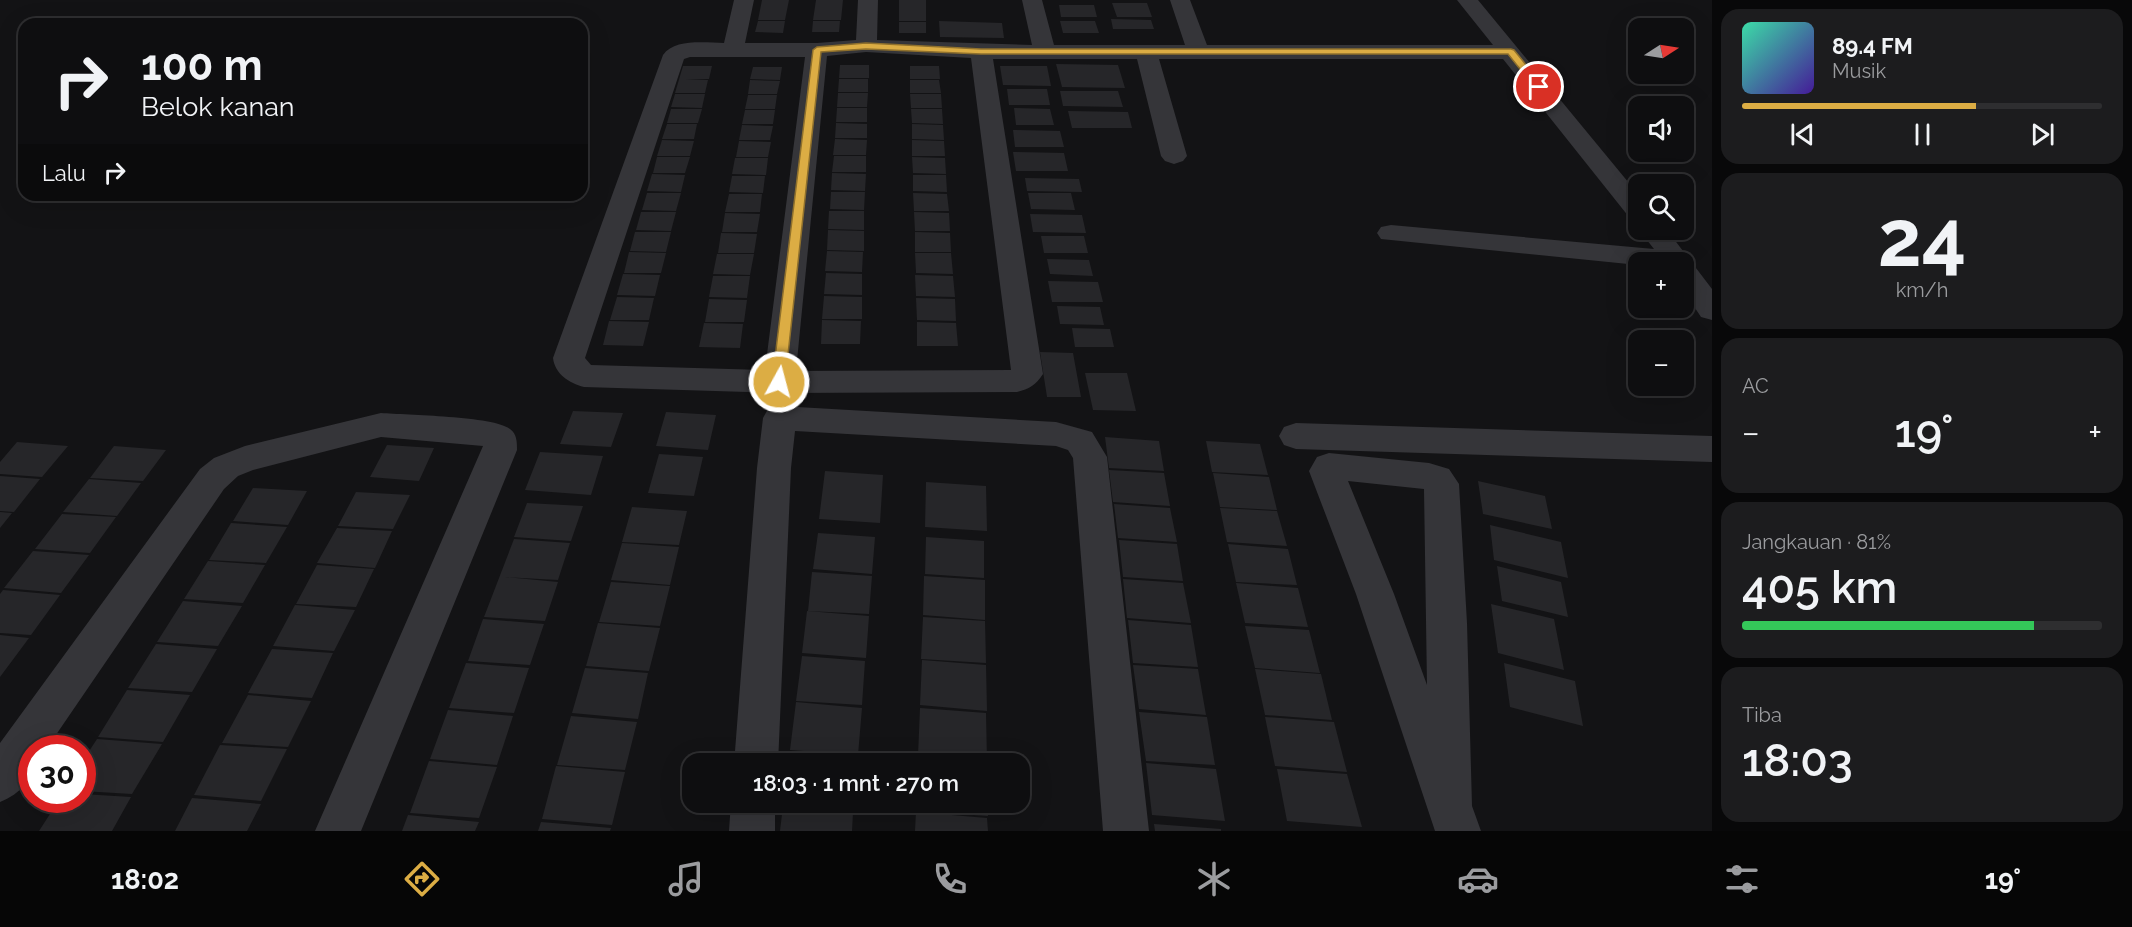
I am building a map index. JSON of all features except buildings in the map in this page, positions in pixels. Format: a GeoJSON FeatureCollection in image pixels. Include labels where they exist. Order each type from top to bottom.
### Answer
{"type":"FeatureCollection","features":[{"type":"Feature","properties":{"kind":"street"},"geometry":{"type":"LineString","coordinates":[[733,50],[744,0]]}},
{"type":"Feature","properties":{"kind":"street"},"geometry":{"type":"LineString","coordinates":[[866,46],[868,0]]}},
{"type":"Feature","properties":{"kind":"street"},"geometry":{"type":"LineString","coordinates":[[1032,0],[1044,51]]}},
{"type":"Feature","properties":{"kind":"street"},"geometry":{"type":"LineString","coordinates":[[1180,0],[1198,51]]}},
{"type":"Feature","properties":{"kind":"street"},"geometry":{"type":"LineString","coordinates":[[1467,0],[1628,198]]}},
{"type":"Feature","properties":{"kind":"street"},"geometry":{"type":"LineString","coordinates":[[981,52],[1027,374],[1017,381],[779,382],[584,376],[570,365],[569,358],[674,55],[687,50],[817,50],[866,46],[981,52],[1511,52]]}},
{"type":"Feature","properties":{"kind":"street"},"geometry":{"type":"LineString","coordinates":[[779,382],[817,50]]}},
{"type":"Feature","properties":{"kind":"street"},"geometry":{"type":"LineString","coordinates":[[1146,52],[1174,156]]}},
{"type":"Feature","properties":{"kind":"street"},"geometry":{"type":"LineString","coordinates":[[1391,233],[1628,258]]}},
{"type":"Feature","properties":{"kind":"street"},"geometry":{"type":"LineString","coordinates":[[1661,240],[1670,252]]}},
{"type":"Feature","properties":{"kind":"street"},"geometry":{"type":"LineString","coordinates":[[1694,284],[1712,310]]}},
{"type":"Feature","properties":{"kind":"street"},"geometry":{"type":"LineString","coordinates":[[757,753],[774,468],[780,418],[1056,434],[1080,441],[1090,457],[1126,831]]}},
{"type":"Feature","properties":{"kind":"street"},"geometry":{"type":"LineString","coordinates":[[0,780],[212,479],[226,467],[244,459],[381,425],[398,424],[492,434],[500,439],[500,450],[338,831]]}},
{"type":"Feature","properties":{"kind":"street"},"geometry":{"type":"LineString","coordinates":[[1296,436],[1712,449]]}},
{"type":"Feature","properties":{"kind":"street"},"geometry":{"type":"LineString","coordinates":[[1329,466],[1429,476],[1437,479],[1441,484],[1454,818],[1375,594],[1326,471],[1329,466]]}},
{"type":"Feature","properties":{"kind":"street"},"geometry":{"type":"LineString","coordinates":[[752,831],[753,813]]}},
{"type":"Feature","properties":{"kind":"route"},"geometry":{"type":"LineString","coordinates":[[779,382],[817,50],[866,46],[981,52],[1511,52],[1539,87]]}}]}
